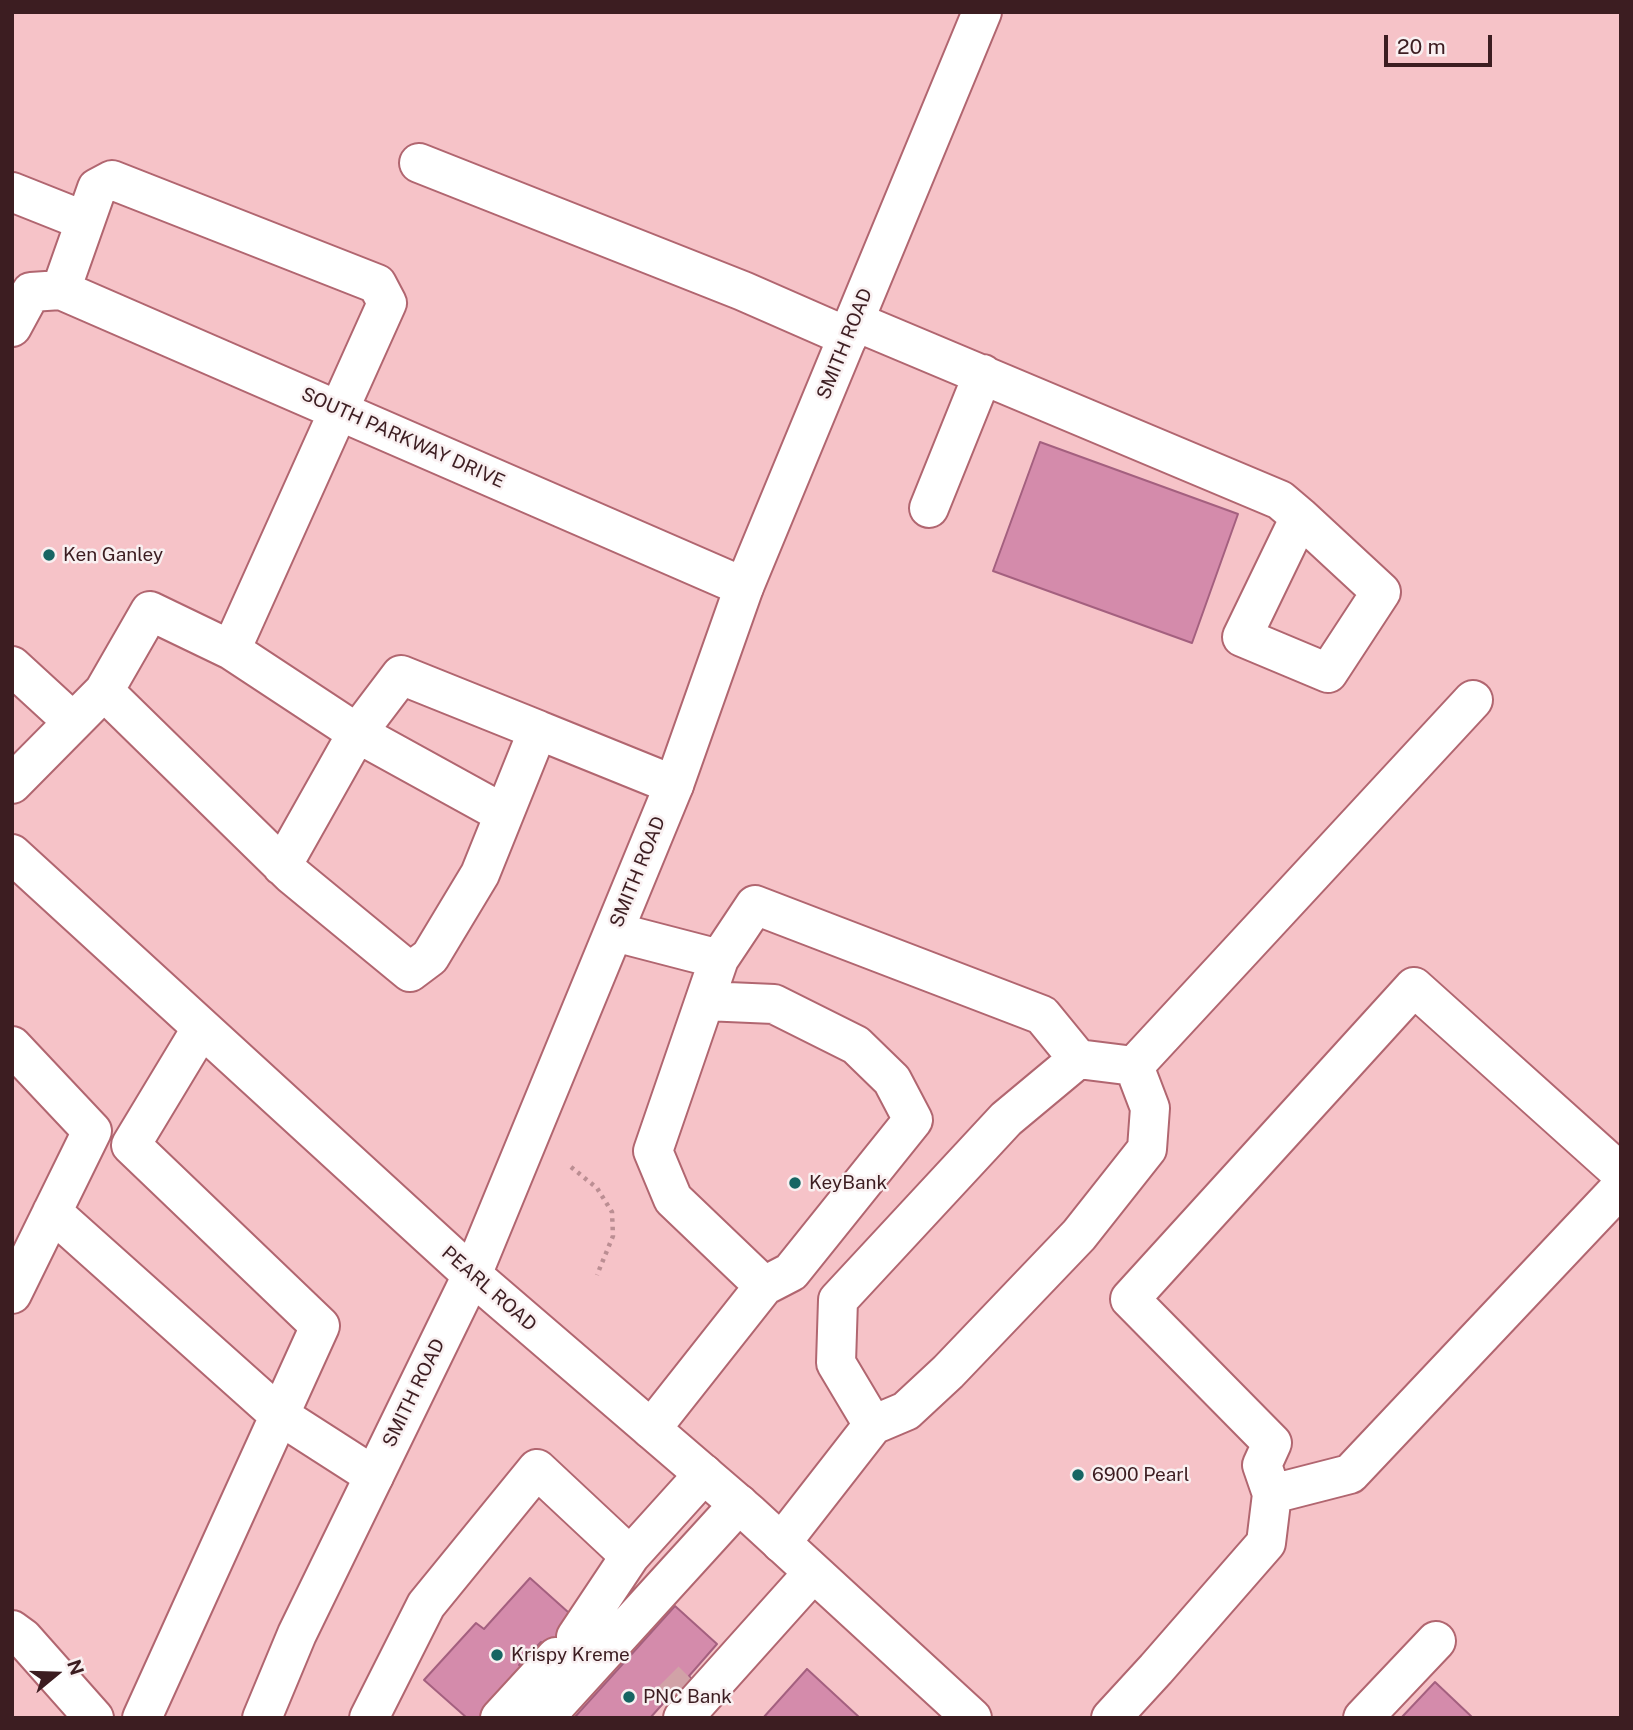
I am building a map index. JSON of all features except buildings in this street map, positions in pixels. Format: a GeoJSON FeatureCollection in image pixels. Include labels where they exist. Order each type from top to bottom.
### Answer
{"type":"FeatureCollection","features":[{"type":"Feature","properties":{"kind":"main road","name":"SMITH ROAD"},"geometry":{"type":"LineString","coordinates":[[263,1717],[297,1634],[471,1275],[674,785],[744,587],[982,12]]}},
{"type":"Feature","properties":{"kind":"main road"},"geometry":{"type":"LineString","coordinates":[[419,163],[743,291],[983,374],[1280,500],[1300,517]]}},
{"type":"Feature","properties":{"kind":"main road"},"geometry":{"type":"LineString","coordinates":[[12,327],[31,292],[61,290],[97,188],[112,180],[377,284],[387,303],[231,650]]}},
{"type":"Feature","properties":{"kind":"main road"},"geometry":{"type":"LineString","coordinates":[[12,192],[85,222]]}},
{"type":"Feature","properties":{"kind":"main road","name":"SOUTH PARKWAY DRIVE"},"geometry":{"type":"LineString","coordinates":[[61,290],[744,587]]}},
{"type":"Feature","properties":{"kind":"main road"},"geometry":{"type":"LineString","coordinates":[[929,508],[983,374]]}},
{"type":"Feature","properties":{"kind":"main road"},"geometry":{"type":"LineString","coordinates":[[12,784],[104,691],[150,611],[231,650],[357,733],[504,814]]}},
{"type":"Feature","properties":{"kind":"main road"},"geometry":{"type":"LineString","coordinates":[[12,666],[73,722]]}},
{"type":"Feature","properties":{"kind":"main road"},"geometry":{"type":"LineString","coordinates":[[282,866],[357,733],[401,676],[674,785]]}},
{"type":"Feature","properties":{"kind":"main road"},"geometry":{"type":"LineString","coordinates":[[104,691],[282,866],[410,972],[430,957],[480,874],[538,730]]}},
{"type":"Feature","properties":{"kind":"main road"},"geometry":{"type":"LineString","coordinates":[[1134,1066],[1473,700]]}},
{"type":"Feature","properties":{"kind":"main road","name":"PEARL ROAD"},"geometry":{"type":"LineString","coordinates":[[17,867],[201,1029],[471,1275],[738,1504],[972,1718]]}},
{"type":"Feature","properties":{"kind":"main road"},"geometry":{"type":"LineString","coordinates":[[764,1286],[673,1199],[653,1151],[719,959],[755,905],[1042,1015],[1078,1059],[1134,1066]]}},
{"type":"Feature","properties":{"kind":"main road"},"geometry":{"type":"LineString","coordinates":[[615,932],[719,959]]}},
{"type":"Feature","properties":{"kind":"main road"},"geometry":{"type":"LineString","coordinates":[[1111,1718],[1265,1543],[1269,1467],[1130,1299],[1413,987],[1621,1173]]}},
{"type":"Feature","properties":{"kind":"main road"},"geometry":{"type":"LineString","coordinates":[[651,1429],[764,1286],[791,1272],[913,1120],[892,1080],[856,1045],[774,1004],[705,1001]]}},
{"type":"Feature","properties":{"kind":"main road"},"geometry":{"type":"LineString","coordinates":[[131,1144],[201,1029]]}},
{"type":"Feature","properties":{"kind":"main road"},"geometry":{"type":"LineString","coordinates":[[12,1046],[92,1130],[131,1144],[320,1326],[142,1718]]}},
{"type":"Feature","properties":{"kind":"main road"},"geometry":{"type":"LineString","coordinates":[[873,1425],[836,1363],[838,1300],[1006,1119],[1078,1059]]}},
{"type":"Feature","properties":{"kind":"main road"},"geometry":{"type":"LineString","coordinates":[[781,1543],[873,1425],[906,1411],[948,1372],[1079,1235],[1147,1149],[1150,1108],[1134,1066]]}},
{"type":"Feature","properties":{"kind":"main road"},"geometry":{"type":"LineString","coordinates":[[12,1294],[92,1130]]}},
{"type":"Feature","properties":{"kind":"main road"},"geometry":{"type":"LineString","coordinates":[[1269,1467],[1350,1474],[1621,1187]]}},
{"type":"Feature","properties":{"kind":"main road"},"geometry":{"type":"LineString","coordinates":[[52,1212],[279,1415],[374,1476]]}},
{"type":"Feature","properties":{"kind":"main road"},"geometry":{"type":"LineString","coordinates":[[369,1718],[426,1605],[537,1469],[630,1556]]}},
{"type":"Feature","properties":{"kind":"main road"},"geometry":{"type":"LineString","coordinates":[[500,1718],[566,1647],[630,1556],[704,1474]]}},
{"type":"Feature","properties":{"kind":"main road"},"geometry":{"type":"LineString","coordinates":[[544,1718],[738,1504]]}},
{"type":"Feature","properties":{"kind":"main road"},"geometry":{"type":"LineString","coordinates":[[676,1704],[752,1640],[813,1573]]}},
{"type":"Feature","properties":{"kind":"main road"},"geometry":{"type":"LineString","coordinates":[[12,1630],[23,1638],[94,1718]]}},
{"type":"Feature","properties":{"kind":"main road"},"geometry":{"type":"LineString","coordinates":[[1363,1718],[1436,1641]]}},
{"type":"Feature","properties":{"kind":"path"},"geometry":{"type":"LineString","coordinates":[[571,1167],[597,1188],[612,1212],[613,1236],[597,1275]]}},
{"type":"Feature","properties":{"kind":"tunnel"},"geometry":{"type":"LineString","coordinates":[[672,1700],[692,1680]]}},
{"type":"Feature","properties":{"kind":"place","name":"Ken Ganley"},"geometry":{"type":"Point","coordinates":[49,555]}},
{"type":"Feature","properties":{"kind":"place","name":"KeyBank"},"geometry":{"type":"Point","coordinates":[795,1183]}},
{"type":"Feature","properties":{"kind":"place","name":"6900 Pearl"},"geometry":{"type":"Point","coordinates":[1078,1475]}},
{"type":"Feature","properties":{"kind":"place","name":"Krispy Kreme"},"geometry":{"type":"Point","coordinates":[497,1655]}},
{"type":"Feature","properties":{"kind":"place","name":"PNC Bank"},"geometry":{"type":"Point","coordinates":[629,1697]}}]}
